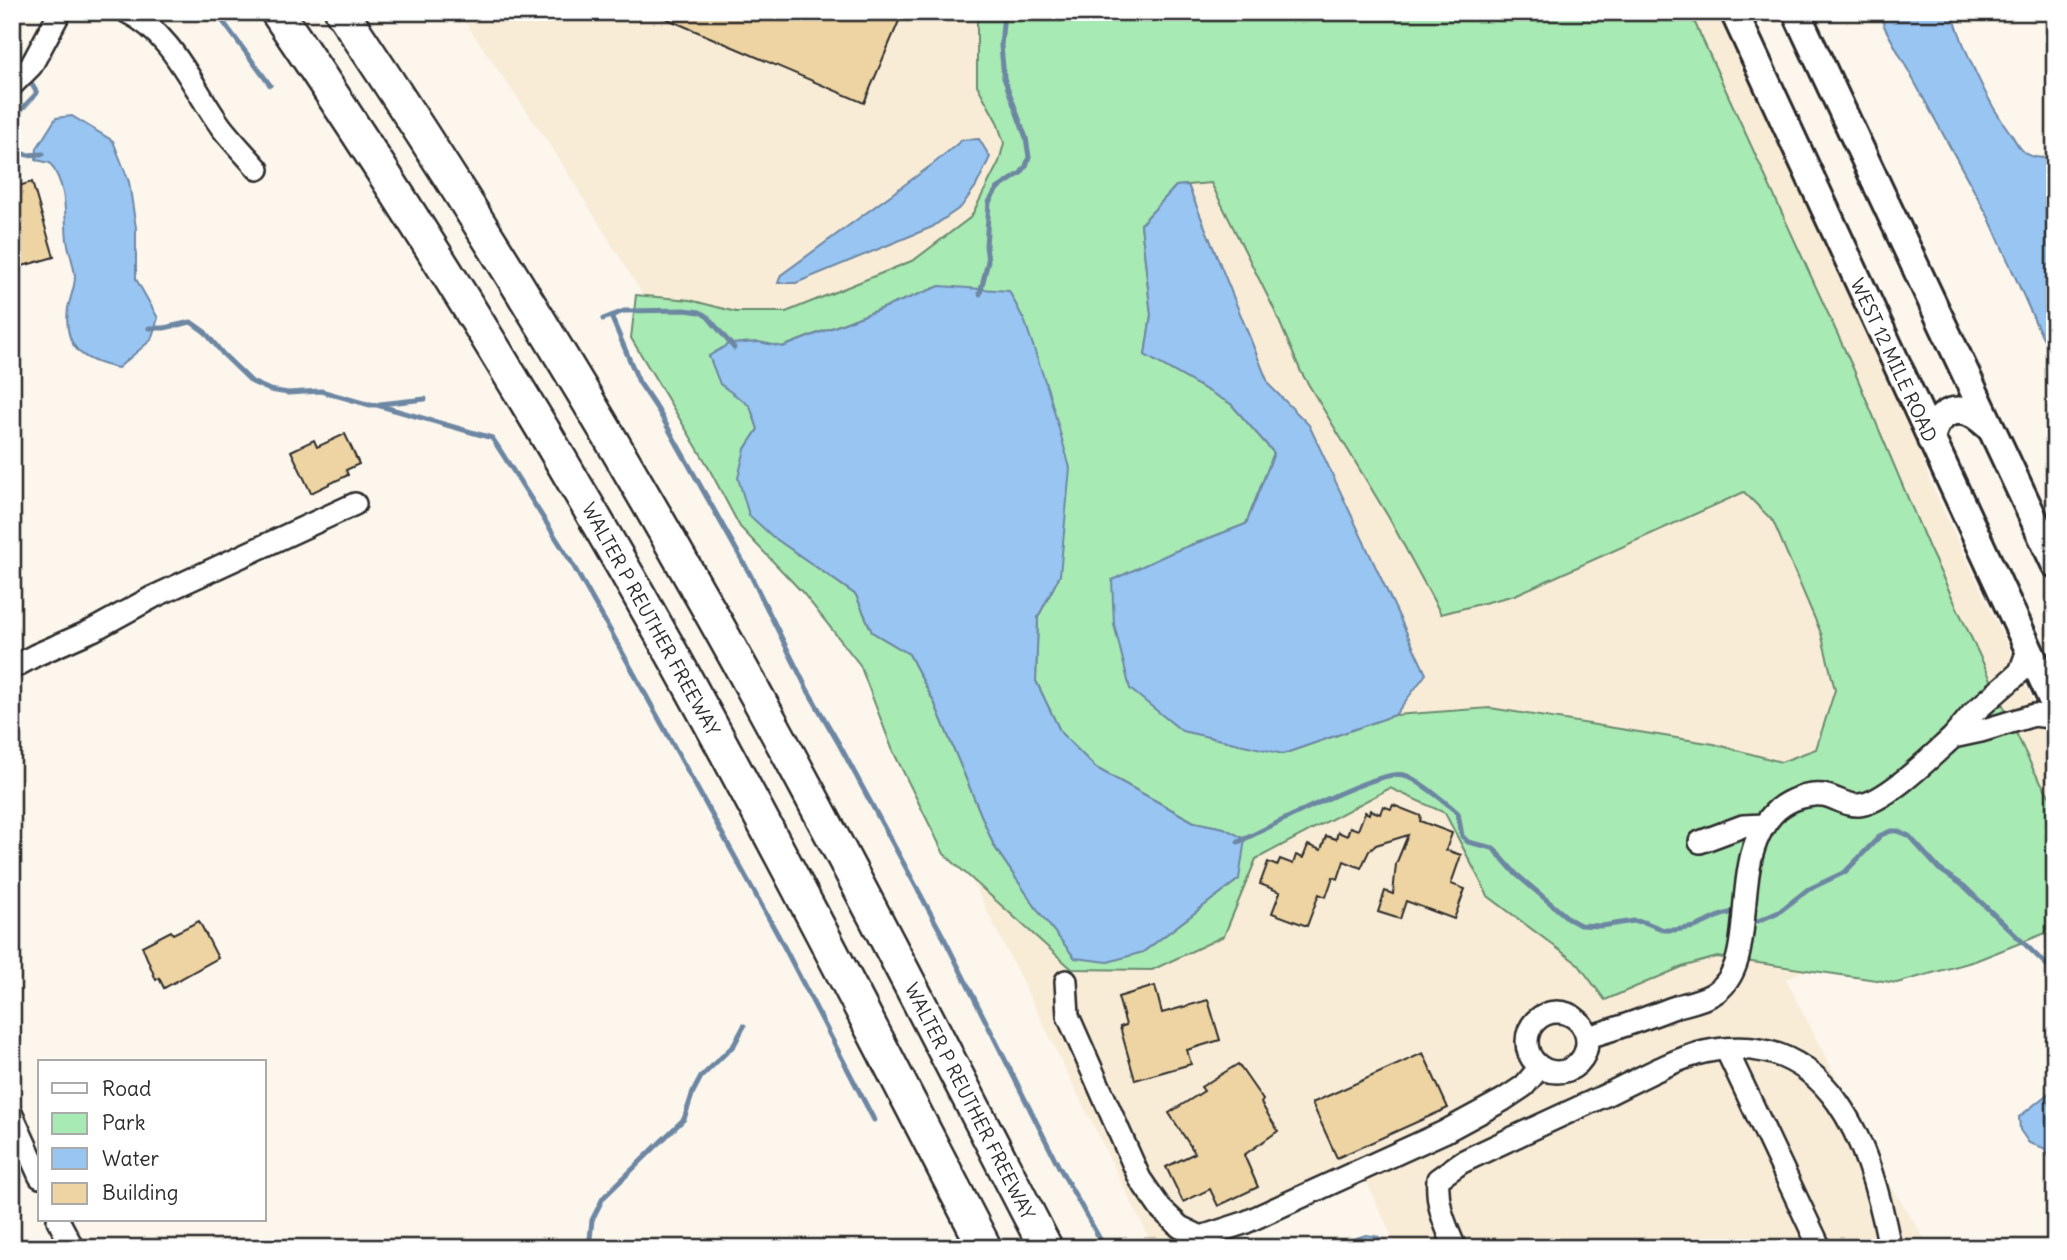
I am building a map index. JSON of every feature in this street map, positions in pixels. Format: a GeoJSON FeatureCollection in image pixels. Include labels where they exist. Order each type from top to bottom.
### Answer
{"type":"FeatureCollection","features":[{"type":"Feature","properties":{"kind":"highway","name":"WALTER P REUTHER FREEWAY"},"geometry":{"type":"LineString","coordinates":[[277,12],[354,127],[480,326],[674,656],[985,1248]]}},
{"type":"Feature","properties":{"kind":"highway","name":"WALTER P REUTHER FREEWAY"},"geometry":{"type":"LineString","coordinates":[[342,12],[409,111],[632,475],[821,814],[1046,1248]]}},
{"type":"Feature","properties":{"kind":"main road","name":"WEST 12 MILE ROAD"},"geometry":{"type":"LineString","coordinates":[[1734,12],[2055,706]]}},
{"type":"Feature","properties":{"kind":"main road"},"geometry":{"type":"LineString","coordinates":[[1796,12],[2055,564]]}},
{"type":"Feature","properties":{"kind":"main road"},"geometry":{"type":"LineString","coordinates":[[1931,440],[1933,427],[1938,419],[1952,413],[1963,411],[1974,415],[1991,428]]}},
{"type":"Feature","properties":{"kind":"street"},"geometry":{"type":"LineString","coordinates":[[12,85],[31,66],[60,12]]}},
{"type":"Feature","properties":{"kind":"street"},"geometry":{"type":"LineString","coordinates":[[127,12],[158,32],[224,130],[258,169]]}},
{"type":"Feature","properties":{"kind":"street"},"geometry":{"type":"LineString","coordinates":[[12,668],[93,631],[153,597],[355,504]]}},
{"type":"Feature","properties":{"kind":"street"},"geometry":{"type":"LineString","coordinates":[[1587,1037],[1714,994],[1731,975],[1741,949],[1746,875],[1752,849],[1764,825],[1779,808],[1797,798],[1822,795],[1859,805],[1909,777],[1953,737],[1972,714],[2020,672],[2028,650]]}},
{"type":"Feature","properties":{"kind":"street"},"geometry":{"type":"LineString","coordinates":[[1953,737],[1980,732],[2034,715],[2055,720]]}},
{"type":"Feature","properties":{"kind":"street"},"geometry":{"type":"LineString","coordinates":[[1700,842],[1743,826],[1764,825]]}},
{"type":"Feature","properties":{"kind":"street"},"geometry":{"type":"LineString","coordinates":[[1066,981],[1068,1016],[1140,1179],[1160,1208],[1180,1227],[1201,1237],[1244,1223],[1444,1132],[1514,1093],[1541,1067]]}},
{"type":"Feature","properties":{"kind":"street"},"geometry":{"type":"LineString","coordinates":[[1556,1011],[1566,1012],[1582,1024],[1587,1037],[1585,1054],[1579,1063],[1561,1072],[1541,1067],[1533,1061],[1527,1043],[1528,1033],[1539,1017],[1556,1011]]}},
{"type":"Feature","properties":{"kind":"street"},"geometry":{"type":"LineString","coordinates":[[1455,1248],[1441,1216],[1437,1198],[1438,1179],[1462,1162],[1636,1081],[1702,1052],[1726,1049],[1761,1049],[1786,1057],[1810,1072],[1829,1089],[1862,1149],[1874,1183],[1890,1248]]}},
{"type":"Feature","properties":{"kind":"street"},"geometry":{"type":"LineString","coordinates":[[1726,1049],[1820,1248]]}},
{"type":"Feature","properties":{"kind":"street"},"geometry":{"type":"LineString","coordinates":[[12,1115],[38,1173]]}},
{"type":"Feature","properties":{"kind":"street"},"geometry":{"type":"LineString","coordinates":[[59,1222],[73,1248]]}},
{"type":"Feature","properties":{"kind":"shaded area"},"geometry":{"type":"Polygon","coordinates":[[[458,12],[1723,12],[1899,390],[1929,479],[2055,747],[2055,852],[1786,979],[1892,1188],[1931,1248],[1397,1248],[1364,1176],[1212,1248],[1154,1248],[899,733],[681,357],[556,154],[458,12]]]}},
{"type":"Feature","properties":{"kind":"green space"},"geometry":{"type":"Polygon","coordinates":[[[977,12],[1690,12],[1853,368],[1929,548],[2034,771],[2055,805],[2055,932],[2048,932],[1975,961],[1897,983],[1717,957],[1682,967],[1605,1000],[1578,964],[1488,896],[1445,813],[1390,788],[1256,859],[1224,936],[1152,970],[1072,969],[944,854],[893,751],[860,665],[803,593],[740,527],[705,461],[631,338],[636,295],[690,300],[736,312],[786,312],[914,260],[971,217],[999,162],[1004,143],[997,122],[977,85],[977,12]],[[1211,183],[1176,186],[1141,224],[1151,315],[1145,355],[1231,404],[1274,453],[1246,524],[1173,552],[1283,754],[1395,715],[1490,708],[1714,744],[1781,762],[1816,749],[1835,690],[1821,633],[1773,521],[1744,492],[1515,595],[1441,614],[1389,518],[1301,372],[1274,309],[1211,183]],[[940,286],[782,347],[762,343],[736,344],[709,357],[750,406],[758,429],[745,449],[772,536],[856,595],[872,632],[909,654],[935,704],[994,846],[1039,912],[1075,958],[1143,952],[1239,879],[1224,828],[1194,822],[1096,768],[1061,733],[1036,681],[1038,617],[1060,575],[940,286]]]}},
{"type":"Feature","properties":{"kind":"water"},"geometry":{"type":"Polygon","coordinates":[[[1879,12],[1952,12],[1985,91],[2018,146],[2031,156],[2055,157],[2055,357],[2037,326],[1989,218],[1885,28],[1879,12]]]}},
{"type":"Feature","properties":{"kind":"water"},"geometry":{"type":"Polygon","coordinates":[[[72,116],[113,141],[129,182],[136,228],[136,279],[158,318],[151,340],[118,368],[85,357],[72,343],[67,322],[75,277],[67,240],[62,191],[50,163],[36,160],[37,148],[56,118],[72,116]]]}},
{"type":"Feature","properties":{"kind":"water"},"geometry":{"type":"Polygon","coordinates":[[[979,139],[990,157],[976,186],[961,207],[932,227],[796,283],[778,283],[781,275],[962,140],[979,139]]]}},
{"type":"Feature","properties":{"kind":"water"},"geometry":{"type":"Polygon","coordinates":[[[1188,185],[1269,385],[1309,425],[1426,674],[1395,715],[1283,754],[1182,731],[1130,689],[1114,624],[1112,580],[1173,552],[1246,524],[1274,453],[1231,404],[1145,355],[1151,315],[1141,224],[1176,186],[1188,185]]]}},
{"type":"Feature","properties":{"kind":"water"},"geometry":{"type":"Polygon","coordinates":[[[940,286],[1009,291],[1025,322],[1070,468],[1060,575],[1038,617],[1036,681],[1061,733],[1096,768],[1194,822],[1224,828],[1245,839],[1239,879],[1143,952],[1108,962],[1075,958],[1039,912],[994,846],[935,704],[909,654],[872,632],[856,595],[772,536],[749,515],[738,478],[745,449],[758,429],[750,406],[720,384],[709,356],[729,344],[759,342],[783,347],[940,286]]]}},
{"type":"Feature","properties":{"kind":"water"},"geometry":{"type":"Polygon","coordinates":[[[2055,1088],[2055,1166],[2044,1148],[2029,1143],[2020,1130],[2019,1117],[2055,1088]]]}},
{"type":"Feature","properties":{"kind":"water"},"geometry":{"type":"Polygon","coordinates":[[[1366,1235],[1379,1237],[1384,1248],[1336,1248],[1344,1242],[1366,1235]]]}},
{"type":"Feature","properties":{"kind":"building"},"geometry":{"type":"Polygon","coordinates":[[[651,12],[878,12],[899,21],[864,103],[651,12]]]}},
{"type":"Feature","properties":{"kind":"building"},"geometry":{"type":"Polygon","coordinates":[[[32,182],[54,257],[12,269],[12,188],[32,182]]]}},
{"type":"Feature","properties":{"kind":"building"},"geometry":{"type":"Polygon","coordinates":[[[345,434],[359,464],[346,470],[348,475],[311,493],[291,451],[314,440],[317,447],[345,434]]]}},
{"type":"Feature","properties":{"kind":"building"},"geometry":{"type":"Polygon","coordinates":[[[1393,805],[1421,816],[1420,821],[1452,833],[1446,850],[1461,855],[1451,884],[1465,889],[1454,919],[1406,901],[1400,919],[1378,912],[1385,891],[1393,894],[1396,864],[1408,835],[1376,845],[1369,851],[1361,868],[1344,861],[1338,879],[1333,877],[1326,897],[1319,894],[1307,926],[1272,913],[1280,892],[1260,884],[1268,862],[1277,866],[1280,859],[1293,864],[1296,855],[1303,858],[1308,845],[1321,850],[1326,836],[1336,839],[1338,832],[1347,836],[1350,827],[1358,830],[1365,812],[1369,814],[1370,810],[1380,814],[1383,806],[1391,809],[1393,805]]]}},
{"type":"Feature","properties":{"kind":"building"},"geometry":{"type":"Polygon","coordinates":[[[199,921],[218,958],[164,988],[159,978],[156,980],[142,946],[199,921]]]}},
{"type":"Feature","properties":{"kind":"building"},"geometry":{"type":"Polygon","coordinates":[[[1155,986],[1162,1013],[1208,1000],[1220,1040],[1187,1050],[1191,1064],[1135,1080],[1120,1027],[1126,1025],[1118,997],[1155,986]]]}},
{"type":"Feature","properties":{"kind":"building"},"geometry":{"type":"Polygon","coordinates":[[[1423,1053],[1448,1108],[1337,1158],[1312,1103],[1423,1053]]]}},
{"type":"Feature","properties":{"kind":"building"},"geometry":{"type":"Polygon","coordinates":[[[1238,1064],[1263,1100],[1261,1103],[1278,1131],[1244,1155],[1258,1187],[1218,1206],[1210,1189],[1183,1202],[1166,1167],[1195,1153],[1169,1113],[1204,1091],[1201,1087],[1238,1064]]]}},
{"type":"Feature","properties":{"kind":"waterway"},"geometry":{"type":"LineString","coordinates":[[216,12],[270,85]]}},
{"type":"Feature","properties":{"kind":"waterway"},"geometry":{"type":"LineString","coordinates":[[980,294],[988,261],[986,246],[989,202],[997,189],[1021,173],[1029,157],[1026,138],[1004,78],[1001,46],[1004,12]]}},
{"type":"Feature","properties":{"kind":"waterway"},"geometry":{"type":"LineString","coordinates":[[12,49],[19,60]]}},
{"type":"Feature","properties":{"kind":"waterway"},"geometry":{"type":"LineString","coordinates":[[12,127],[19,112],[37,93],[31,83]]}},
{"type":"Feature","properties":{"kind":"waterway"},"geometry":{"type":"LineString","coordinates":[[12,150],[27,155],[43,154]]}},
{"type":"Feature","properties":{"kind":"waterway"},"geometry":{"type":"LineString","coordinates":[[603,319],[624,311],[700,312],[708,317],[734,348]]}},
{"type":"Feature","properties":{"kind":"waterway"},"geometry":{"type":"LineString","coordinates":[[611,316],[639,382],[658,410],[751,576],[807,689],[944,938],[1058,1165],[1105,1248]]}},
{"type":"Feature","properties":{"kind":"waterway"},"geometry":{"type":"LineString","coordinates":[[149,328],[164,328],[191,322],[205,332],[252,382],[270,390],[288,393],[321,391],[492,438],[570,560],[610,630],[779,937],[874,1120]]}},
{"type":"Feature","properties":{"kind":"waterway"},"geometry":{"type":"LineString","coordinates":[[380,404],[425,399]]}},
{"type":"Feature","properties":{"kind":"waterway"},"geometry":{"type":"LineString","coordinates":[[1238,842],[1348,790],[1391,775],[1404,775],[1424,786],[1458,813],[1462,836],[1468,842],[1493,848],[1516,874],[1569,919],[1580,925],[1602,926],[1634,921],[1664,930],[1674,930],[1695,927],[1733,912],[1738,914]]}},
{"type":"Feature","properties":{"kind":"waterway"},"geometry":{"type":"LineString","coordinates":[[1750,920],[1758,921],[1779,912],[1807,890],[1845,872],[1881,835],[1898,831],[1909,836],[1939,869],[1964,886],[2055,973]]}},
{"type":"Feature","properties":{"kind":"waterway"},"geometry":{"type":"LineString","coordinates":[[589,1248],[592,1220],[603,1198],[684,1119],[701,1077],[734,1045],[744,1026]]}}]}
